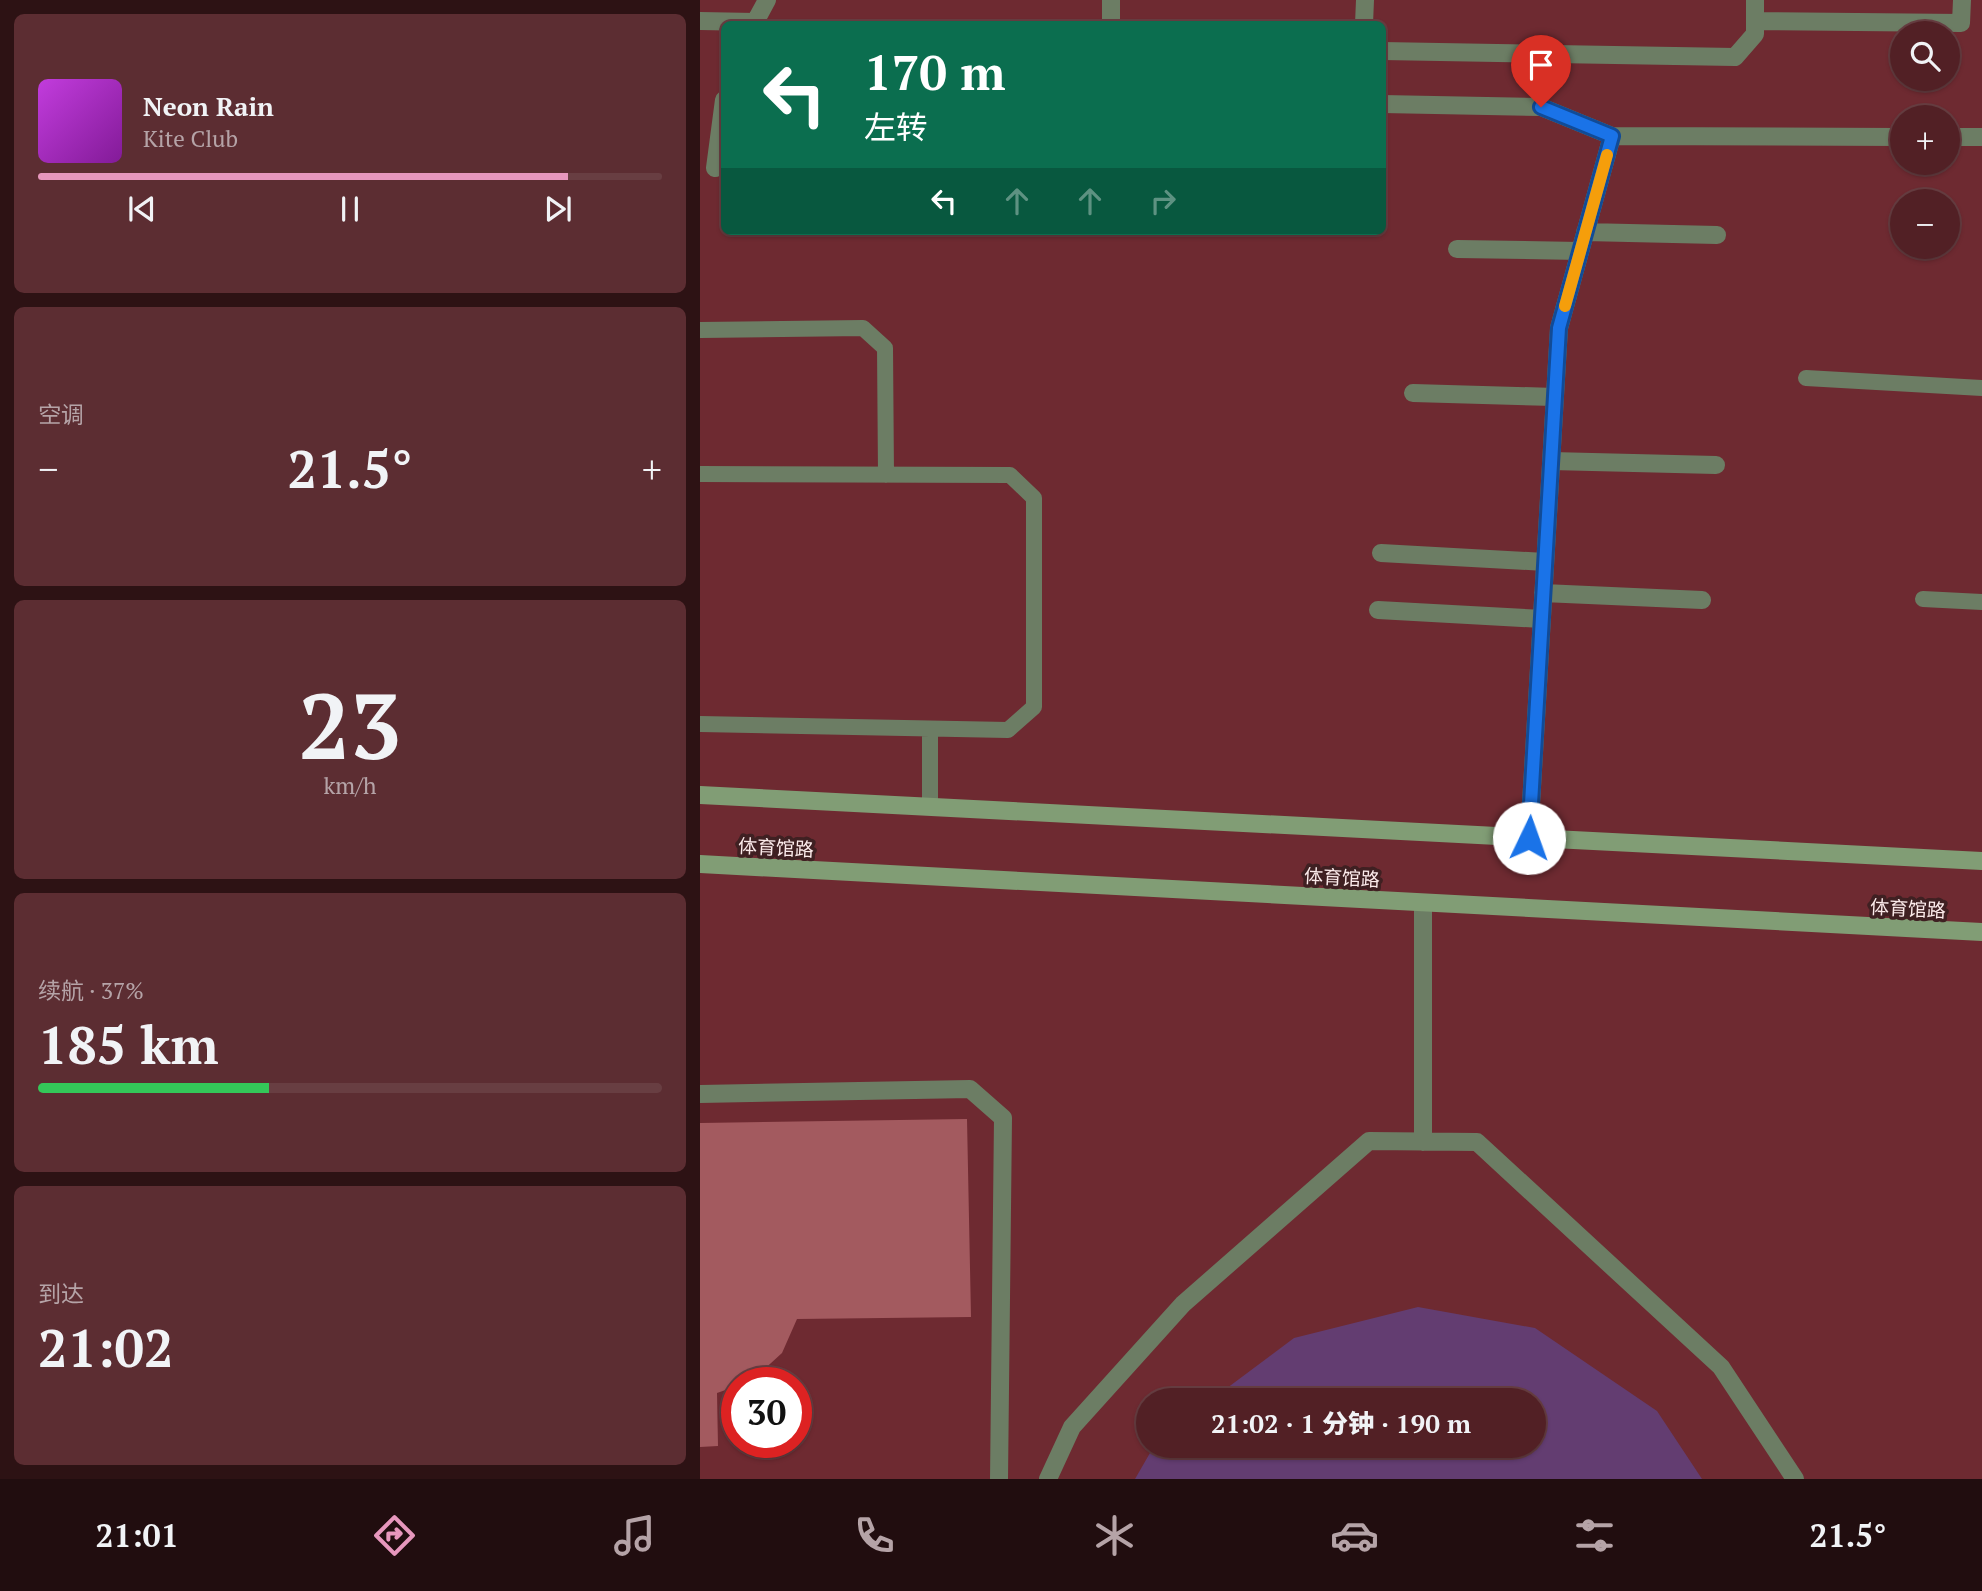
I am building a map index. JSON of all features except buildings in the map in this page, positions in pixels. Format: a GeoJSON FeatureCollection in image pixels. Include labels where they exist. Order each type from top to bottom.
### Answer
{"type":"FeatureCollection","features":[{"type":"Feature","properties":{"kind":"main road"},"geometry":{"type":"LineString","coordinates":[[700,795],[1982,861]]}},
{"type":"Feature","properties":{"kind":"main road","name":"体育馆路"},"geometry":{"type":"LineString","coordinates":[[700,864],[1982,932]]}},
{"type":"Feature","properties":{"kind":"street"},"geometry":{"type":"LineString","coordinates":[[756,21],[767,0]]}},
{"type":"Feature","properties":{"kind":"street"},"geometry":{"type":"LineString","coordinates":[[1111,0],[1111,21]]}},
{"type":"Feature","properties":{"kind":"street"},"geometry":{"type":"LineString","coordinates":[[1364,21],[1365,0]]}},
{"type":"Feature","properties":{"kind":"street"},"geometry":{"type":"LineString","coordinates":[[1386,51],[1735,57],[1755,34],[1755,0]]}},
{"type":"Feature","properties":{"kind":"street"},"geometry":{"type":"LineString","coordinates":[[1755,21],[1961,23],[1962,0]]}},
{"type":"Feature","properties":{"kind":"street"},"geometry":{"type":"LineString","coordinates":[[700,21],[721,22]]}},
{"type":"Feature","properties":{"kind":"street"},"geometry":{"type":"LineString","coordinates":[[1386,104],[1541,107],[1612,136],[1890,137]]}},
{"type":"Feature","properties":{"kind":"street"},"geometry":{"type":"LineString","coordinates":[[713,169],[721,119]]}},
{"type":"Feature","properties":{"kind":"street"},"geometry":{"type":"LineString","coordinates":[[1529,838],[1559,328],[1612,136]]}},
{"type":"Feature","properties":{"kind":"street"},"geometry":{"type":"LineString","coordinates":[[1960,137],[1982,138]]}},
{"type":"Feature","properties":{"kind":"street"},"geometry":{"type":"LineString","coordinates":[[1585,232],[1717,235]]}},
{"type":"Feature","properties":{"kind":"street"},"geometry":{"type":"LineString","coordinates":[[1457,249],[1580,251]]}},
{"type":"Feature","properties":{"kind":"street"},"geometry":{"type":"LineString","coordinates":[[1413,393],[1555,397]]}},
{"type":"Feature","properties":{"kind":"street"},"geometry":{"type":"LineString","coordinates":[[1551,461],[1716,465]]}},
{"type":"Feature","properties":{"kind":"street"},"geometry":{"type":"LineString","coordinates":[[1381,553],[1545,562]]}},
{"type":"Feature","properties":{"kind":"street"},"geometry":{"type":"LineString","coordinates":[[1543,593],[1702,600]]}},
{"type":"Feature","properties":{"kind":"street"},"geometry":{"type":"LineString","coordinates":[[1378,610],[1542,619]]}},
{"type":"Feature","properties":{"kind":"street"},"geometry":{"type":"LineString","coordinates":[[1423,903],[1423,1142]]}},
{"type":"Feature","properties":{"kind":"street"},"geometry":{"type":"LineString","coordinates":[[700,1094],[970,1089],[1003,1118],[999,1479]]}},
{"type":"Feature","properties":{"kind":"street"},"geometry":{"type":"LineString","coordinates":[[1048,1479],[1072,1427],[1183,1304],[1369,1141],[1477,1142],[1721,1367],[1795,1479]]}},
{"type":"Feature","properties":{"kind":"lane"},"geometry":{"type":"LineString","coordinates":[[700,330],[863,328],[885,348],[886,475]]}},
{"type":"Feature","properties":{"kind":"lane"},"geometry":{"type":"LineString","coordinates":[[1806,378],[1982,388]]}},
{"type":"Feature","properties":{"kind":"lane"},"geometry":{"type":"LineString","coordinates":[[700,474],[1010,475],[1034,498],[1034,707],[1008,730],[700,724]]}},
{"type":"Feature","properties":{"kind":"lane"},"geometry":{"type":"LineString","coordinates":[[1923,599],[1982,602]]}},
{"type":"Feature","properties":{"kind":"lane"},"geometry":{"type":"LineString","coordinates":[[930,729],[930,807]]}},
{"type":"Feature","properties":{"kind":"shaded area"},"geometry":{"type":"Polygon","coordinates":[[[1418,1307],[1535,1328],[1657,1411],[1702,1479],[1135,1479],[1147,1458],[1546,1458],[1546,1388],[1227,1388],[1294,1338],[1418,1307]]]}},
{"type":"Feature","properties":{"kind":"slow traffic"},"geometry":{"type":"LineString","coordinates":[[1565,306],[1607,155]]}},
{"type":"Feature","properties":{"kind":"route"},"geometry":{"type":"LineString","coordinates":[[1529,838],[1559,328],[1612,136],[1541,107]]}}]}
